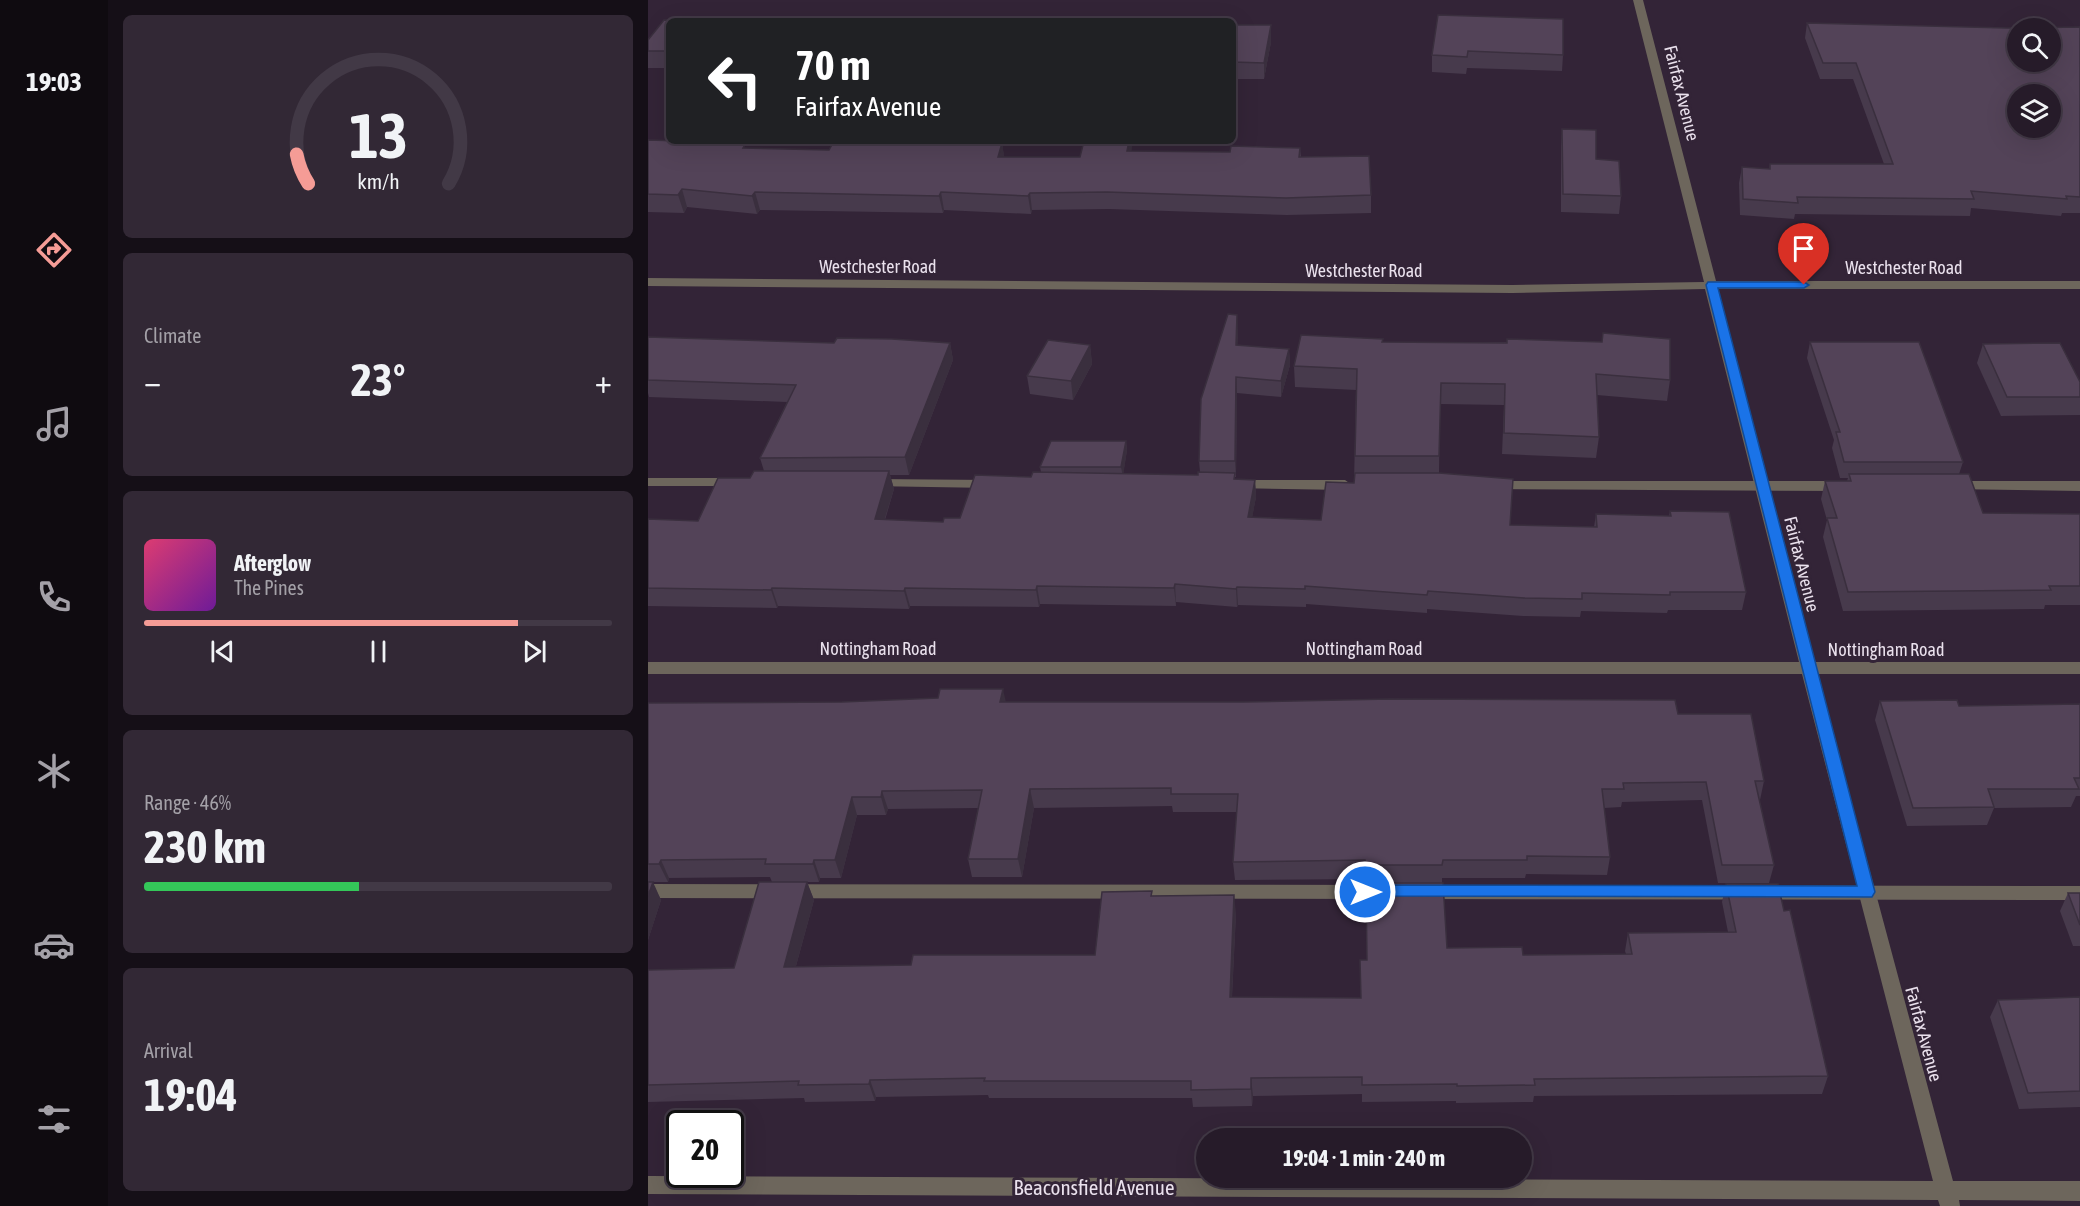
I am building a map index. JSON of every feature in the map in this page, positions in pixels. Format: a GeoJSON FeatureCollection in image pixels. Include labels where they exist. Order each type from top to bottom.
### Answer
{"type":"FeatureCollection","features":[{"type":"Feature","properties":{"kind":"street","name":"Fairfax Avenue"},"geometry":{"type":"LineString","coordinates":[[1638,0],[1808,668],[1948,1198]]}},
{"type":"Feature","properties":{"kind":"street","name":"Westchester Road"},"geometry":{"type":"LineString","coordinates":[[648,282],[1500,289],[1712,285],[2080,285]]}},
{"type":"Feature","properties":{"kind":"street"},"geometry":{"type":"LineString","coordinates":[[648,482],[754,483]]}},
{"type":"Feature","properties":{"kind":"street"},"geometry":{"type":"LineString","coordinates":[[860,483],[1002,484]]}},
{"type":"Feature","properties":{"kind":"street"},"geometry":{"type":"LineString","coordinates":[[1226,484],[1356,485]]}},
{"type":"Feature","properties":{"kind":"street"},"geometry":{"type":"LineString","coordinates":[[1476,486],[1856,486]]}},
{"type":"Feature","properties":{"kind":"street"},"geometry":{"type":"LineString","coordinates":[[1939,486],[2080,486]]}},
{"type":"Feature","properties":{"kind":"street","name":"Nottingham Road"},"geometry":{"type":"LineString","coordinates":[[648,668],[2080,668]]}},
{"type":"Feature","properties":{"kind":"street"},"geometry":{"type":"LineString","coordinates":[[648,891],[2080,893]]}},
{"type":"Feature","properties":{"kind":"street","name":"Beaconsfield Avenue"},"geometry":{"type":"LineString","coordinates":[[648,1185],[1948,1198],[2080,1191]]}},
{"type":"Feature","properties":{"kind":"building"},"geometry":{"type":"Polygon","coordinates":[[[1438,15],[1563,19],[1563,55],[1468,51],[1467,57],[1432,55],[1438,15]]]}},
{"type":"Feature","properties":{"kind":"building"},"geometry":{"type":"Polygon","coordinates":[[[666,20],[666,51],[648,51],[648,40],[666,20]]]}},
{"type":"Feature","properties":{"kind":"building"},"geometry":{"type":"Polygon","coordinates":[[[1807,23],[2007,28],[2007,72],[2061,72],[2061,27],[2080,27],[2080,197],[2066,196],[2067,199],[1971,191],[1974,199],[1797,197],[1798,203],[1743,199],[1742,167],[1770,169],[1770,164],[1893,164],[1856,63],[1823,63],[1807,23]]]}},
{"type":"Feature","properties":{"kind":"building"},"geometry":{"type":"Polygon","coordinates":[[[1236,25],[1271,25],[1264,63],[1236,62],[1236,25]]]}},
{"type":"Feature","properties":{"kind":"building"},"geometry":{"type":"Polygon","coordinates":[[[1562,129],[1596,130],[1596,159],[1619,161],[1621,196],[1563,194],[1562,129]]]}},
{"type":"Feature","properties":{"kind":"building"},"geometry":{"type":"Polygon","coordinates":[[[648,140],[666,141],[666,144],[745,144],[743,148],[829,150],[832,144],[1002,144],[998,157],[1080,157],[1083,144],[1128,144],[1127,151],[1230,152],[1231,146],[1300,148],[1299,157],[1369,156],[1371,195],[1286,198],[1107,192],[1030,193],[1028,196],[941,192],[939,196],[755,192],[752,196],[682,189],[678,195],[648,194],[648,140]]]}},
{"type":"Feature","properties":{"kind":"building"},"geometry":{"type":"Polygon","coordinates":[[[1228,314],[1237,315],[1236,345],[1289,349],[1281,381],[1236,377],[1235,461],[1199,461],[1201,399],[1228,314]]]}},
{"type":"Feature","properties":{"kind":"building"},"geometry":{"type":"Polygon","coordinates":[[[1603,333],[1670,339],[1670,380],[1596,374],[1599,437],[1504,433],[1505,384],[1441,383],[1439,456],[1355,456],[1357,369],[1294,366],[1301,335],[1383,339],[1382,342],[1507,343],[1507,339],[1602,342],[1603,333]]]}},
{"type":"Feature","properties":{"kind":"building"},"geometry":{"type":"Polygon","coordinates":[[[648,337],[834,343],[837,338],[892,339],[950,343],[905,457],[760,458],[796,385],[648,380],[648,337]]]}},
{"type":"Feature","properties":{"kind":"building"},"geometry":{"type":"Polygon","coordinates":[[[1048,340],[1090,345],[1071,381],[1027,376],[1048,340]]]}},
{"type":"Feature","properties":{"kind":"building"},"geometry":{"type":"Polygon","coordinates":[[[1810,342],[1919,342],[1963,462],[1844,462],[1836,432],[1840,432],[1810,342]]]}},
{"type":"Feature","properties":{"kind":"building"},"geometry":{"type":"Polygon","coordinates":[[[2060,343],[2080,382],[2080,397],[2007,397],[1983,344],[2060,343]]]}},
{"type":"Feature","properties":{"kind":"building"},"geometry":{"type":"Polygon","coordinates":[[[1051,441],[1126,441],[1121,467],[1040,467],[1051,441]]]}},
{"type":"Feature","properties":{"kind":"building"},"geometry":{"type":"Polygon","coordinates":[[[754,471],[889,471],[875,519],[943,522],[944,518],[960,518],[975,475],[1031,477],[1033,472],[1198,475],[1198,472],[1235,473],[1234,479],[1255,480],[1248,517],[1321,520],[1326,482],[1354,483],[1355,473],[1439,473],[1513,479],[1510,525],[1597,527],[1596,514],[1671,516],[1670,511],[1729,512],[1746,592],[1670,592],[1670,595],[1582,593],[1582,599],[1524,598],[1428,591],[1427,595],[1305,586],[1305,589],[1237,587],[1236,589],[1175,584],[1174,588],[1037,586],[1036,590],[648,588],[648,519],[698,521],[718,478],[750,478],[754,471]]]}},
{"type":"Feature","properties":{"kind":"building"},"geometry":{"type":"Polygon","coordinates":[[[1849,474],[1969,474],[1983,513],[2080,514],[2080,586],[2049,586],[2051,590],[1848,592],[1827,518],[1837,518],[1825,481],[1851,481],[1849,474]]]}},
{"type":"Feature","properties":{"kind":"building"},"geometry":{"type":"Polygon","coordinates":[[[940,689],[1003,689],[1000,702],[1244,702],[1390,699],[1675,700],[1678,714],[1751,714],[1764,781],[1755,781],[1774,865],[1722,865],[1706,782],[1623,783],[1624,789],[1602,789],[1610,857],[1527,856],[1527,860],[1443,860],[1442,865],[1366,865],[1365,860],[1233,862],[1238,794],[1171,794],[1171,788],[1030,789],[1018,859],[968,859],[982,790],[882,791],[881,797],[852,797],[835,860],[814,860],[813,864],[765,864],[766,859],[661,860],[659,864],[648,864],[648,703],[842,702],[938,698],[940,689]]]}},
{"type":"Feature","properties":{"kind":"building"},"geometry":{"type":"Polygon","coordinates":[[[1957,700],[1959,706],[2080,704],[2080,778],[2074,778],[2079,789],[1988,789],[1994,807],[1913,808],[1880,701],[1957,700]]]}},
{"type":"Feature","properties":{"kind":"building"},"geometry":{"type":"Polygon","coordinates":[[[648,882],[653,882],[648,896],[648,882]]]}},
{"type":"Feature","properties":{"kind":"building"},"geometry":{"type":"Polygon","coordinates":[[[759,882],[807,882],[784,967],[911,965],[913,955],[1095,955],[1102,892],[1152,891],[1151,896],[1234,895],[1230,997],[1361,998],[1360,960],[1367,960],[1366,883],[1443,883],[1447,948],[1522,947],[1523,955],[1632,954],[1628,933],[1736,932],[1726,884],[1778,884],[1784,911],[1790,910],[1828,1076],[1534,1079],[1535,1085],[1457,1086],[1457,1084],[1362,1085],[1362,1077],[1251,1078],[1251,1089],[1191,1090],[1191,1081],[984,1081],[985,1078],[870,1080],[869,1084],[798,1085],[799,1081],[648,1085],[648,970],[734,968],[759,882]]]}},
{"type":"Feature","properties":{"kind":"building"},"geometry":{"type":"Polygon","coordinates":[[[2068,893],[2080,893],[2080,925],[2068,893]]]}},
{"type":"Feature","properties":{"kind":"building"},"geometry":{"type":"Polygon","coordinates":[[[2080,997],[2080,1091],[2028,1093],[1998,1000],[2080,997]]]}},
{"type":"Feature","properties":{"kind":"route"},"geometry":{"type":"LineString","coordinates":[[1365,892],[1867,892],[1712,285],[1804,285]]}}]}
